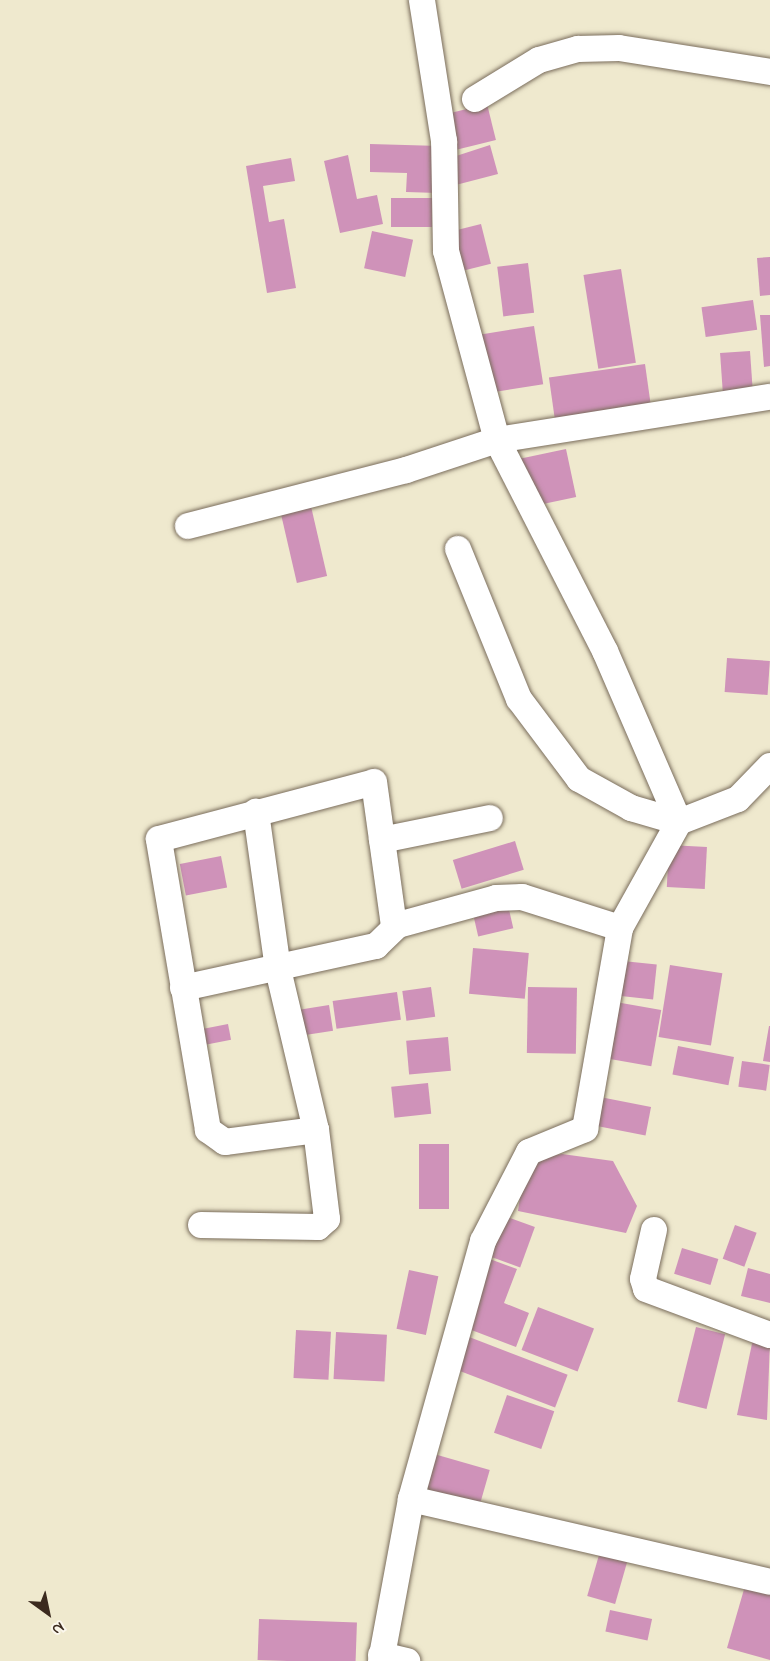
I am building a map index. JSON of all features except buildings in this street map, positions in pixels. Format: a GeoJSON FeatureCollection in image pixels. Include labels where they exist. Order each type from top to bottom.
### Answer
{"type":"FeatureCollection","features":[{"type":"Feature","properties":{"kind":"street"},"geometry":{"type":"LineString","coordinates":[[422,0],[444,141],[446,251],[497,440],[605,651],[679,822]]}},
{"type":"Feature","properties":{"kind":"street"},"geometry":{"type":"LineString","coordinates":[[475,99],[539,60],[578,50],[619,48],[770,72]]}},
{"type":"Feature","properties":{"kind":"street"},"geometry":{"type":"LineString","coordinates":[[188,526],[406,470],[497,440],[770,397]]}},
{"type":"Feature","properties":{"kind":"street"},"geometry":{"type":"LineString","coordinates":[[458,549],[519,699],[557,757],[606,797],[679,822]]}},
{"type":"Feature","properties":{"kind":"street"},"geometry":{"type":"LineString","coordinates":[[407,1661],[381,1658],[411,1499],[483,1241],[529,1152],[579,1134],[588,1122],[601,1013],[620,928],[679,822],[738,799],[770,766]]}},
{"type":"Feature","properties":{"kind":"street"},"geometry":{"type":"LineString","coordinates":[[316,1130],[225,1142],[212,1136],[183,988],[159,839],[374,782],[394,927]]}},
{"type":"Feature","properties":{"kind":"street"},"geometry":{"type":"LineString","coordinates":[[201,1225],[323,1226],[327,1219],[316,1130],[278,969],[256,812]]}},
{"type":"Feature","properties":{"kind":"street"},"geometry":{"type":"LineString","coordinates":[[382,840],[490,818]]}},
{"type":"Feature","properties":{"kind":"street"},"geometry":{"type":"LineString","coordinates":[[183,988],[376,946],[394,927],[511,897],[620,928]]}},
{"type":"Feature","properties":{"kind":"street"},"geometry":{"type":"LineString","coordinates":[[654,1230],[643,1279],[646,1289],[770,1335]]}},
{"type":"Feature","properties":{"kind":"street"},"geometry":{"type":"LineString","coordinates":[[411,1499],[770,1582]]}}]}
